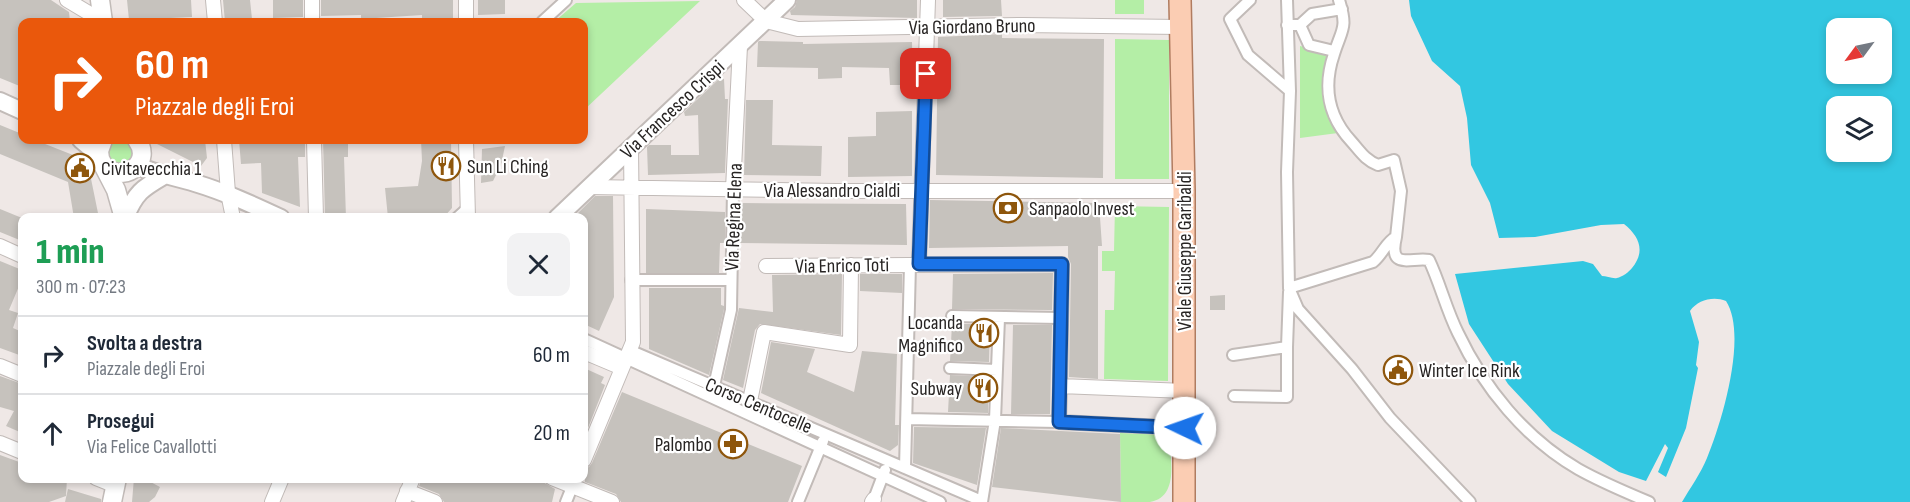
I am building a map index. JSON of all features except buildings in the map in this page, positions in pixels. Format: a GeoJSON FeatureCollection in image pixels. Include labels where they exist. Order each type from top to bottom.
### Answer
{"type":"FeatureCollection","features":[{"type":"Feature","properties":{"kind":"main road"},"geometry":{"type":"LineString","coordinates":[[100,0],[102,18]]}},
{"type":"Feature","properties":{"kind":"main road","name":"Viale Giuseppe Garibaldi"},"geometry":{"type":"LineString","coordinates":[[1179,0],[1184,191],[1184,502]]}},
{"type":"Feature","properties":{"kind":"main road"},"geometry":{"type":"LineString","coordinates":[[103,155],[119,174],[137,158]]}},
{"type":"Feature","properties":{"kind":"main road"},"geometry":{"type":"LineString","coordinates":[[103,155],[123,213]]}},
{"type":"Feature","properties":{"kind":"main road"},"geometry":{"type":"LineString","coordinates":[[125,213],[125,188],[137,158]]}},
{"type":"Feature","properties":{"kind":"street"},"geometry":{"type":"LineString","coordinates":[[67,0],[96,18]]}},
{"type":"Feature","properties":{"kind":"street"},"geometry":{"type":"LineString","coordinates":[[213,0],[215,18]]}},
{"type":"Feature","properties":{"kind":"street"},"geometry":{"type":"LineString","coordinates":[[312,0],[312,18]]}},
{"type":"Feature","properties":{"kind":"street"},"geometry":{"type":"LineString","coordinates":[[466,0],[466,18]]}},
{"type":"Feature","properties":{"kind":"street"},"geometry":{"type":"LineString","coordinates":[[546,18],[566,0]]}},
{"type":"Feature","properties":{"kind":"street"},"geometry":{"type":"LineString","coordinates":[[744,0],[765,21]]}},
{"type":"Feature","properties":{"kind":"street","name":"Via Francesco Crispi"},"geometry":{"type":"LineString","coordinates":[[562,213],[787,0]]}},
{"type":"Feature","properties":{"kind":"street"},"geometry":{"type":"LineString","coordinates":[[905,468],[928,0]]}},
{"type":"Feature","properties":{"kind":"street"},"geometry":{"type":"LineString","coordinates":[[1250,0],[1230,19],[1248,55],[1290,92]]}},
{"type":"Feature","properties":{"kind":"street"},"geometry":{"type":"LineString","coordinates":[[1234,396],[1287,397],[1289,288],[1287,172],[1290,92],[1287,0]]}},
{"type":"Feature","properties":{"kind":"street"},"geometry":{"type":"LineString","coordinates":[[1287,25],[1300,25],[1312,14],[1340,5],[1344,23],[1343,33],[1334,51],[1328,77],[1328,93],[1332,111],[1337,123],[1370,162],[1378,165],[1394,160],[1401,191],[1394,246],[1396,255],[1404,262],[1429,260],[1456,330],[1483,380],[1531,434],[1576,468],[1610,486],[1649,502]]}},
{"type":"Feature","properties":{"kind":"street","name":"Via Giordano Bruno"},"geometry":{"type":"LineString","coordinates":[[765,21],[798,29],[1023,25],[1180,27]]}},
{"type":"Feature","properties":{"kind":"street"},"geometry":{"type":"LineString","coordinates":[[1300,25],[1310,45],[1334,51]]}},
{"type":"Feature","properties":{"kind":"street","name":"Via Regina Elena"},"geometry":{"type":"LineString","coordinates":[[714,386],[731,310],[733,189],[740,46]]}},
{"type":"Feature","properties":{"kind":"street"},"geometry":{"type":"LineString","coordinates":[[0,101],[18,109]]}},
{"type":"Feature","properties":{"kind":"street"},"geometry":{"type":"LineString","coordinates":[[87,144],[103,155]]}},
{"type":"Feature","properties":{"kind":"street"},"geometry":{"type":"LineString","coordinates":[[224,144],[232,213]]}},
{"type":"Feature","properties":{"kind":"street"},"geometry":{"type":"LineString","coordinates":[[314,144],[316,213]]}},
{"type":"Feature","properties":{"kind":"street"},"geometry":{"type":"LineString","coordinates":[[464,213],[466,144]]}},
{"type":"Feature","properties":{"kind":"street"},"geometry":{"type":"LineString","coordinates":[[588,450],[633,342],[632,147]]}},
{"type":"Feature","properties":{"kind":"street"},"geometry":{"type":"LineString","coordinates":[[137,158],[152,172],[167,174],[228,193],[270,213]]}},
{"type":"Feature","properties":{"kind":"street"},"geometry":{"type":"LineString","coordinates":[[127,213],[134,198],[147,186],[167,174]]}},
{"type":"Feature","properties":{"kind":"street","name":"Via Alessandro Cialdi"},"geometry":{"type":"LineString","coordinates":[[590,187],[836,191],[1184,191]]}},
{"type":"Feature","properties":{"kind":"street"},"geometry":{"type":"LineString","coordinates":[[1289,288],[1373,262],[1382,255],[1390,240],[1396,237]]}},
{"type":"Feature","properties":{"kind":"street"},"geometry":{"type":"LineString","coordinates":[[0,246],[18,254]]}},
{"type":"Feature","properties":{"kind":"street","name":"Via Enrico Toti"},"geometry":{"type":"LineString","coordinates":[[765,266],[1062,264],[1061,318]]}},
{"type":"Feature","properties":{"kind":"street"},"geometry":{"type":"LineString","coordinates":[[750,401],[764,332],[850,345],[851,265]]}},
{"type":"Feature","properties":{"kind":"street"},"geometry":{"type":"LineString","coordinates":[[631,280],[731,280]]}},
{"type":"Feature","properties":{"kind":"street"},"geometry":{"type":"LineString","coordinates":[[1289,288],[1298,309],[1352,369],[1390,418],[1470,502]]}},
{"type":"Feature","properties":{"kind":"street"},"geometry":{"type":"LineString","coordinates":[[952,316],[1061,318],[1059,422]]}},
{"type":"Feature","properties":{"kind":"street"},"geometry":{"type":"LineString","coordinates":[[981,502],[995,420],[999,318]]}},
{"type":"Feature","properties":{"kind":"street"},"geometry":{"type":"LineString","coordinates":[[588,341],[940,502]]}},
{"type":"Feature","properties":{"kind":"street"},"geometry":{"type":"LineString","coordinates":[[1233,355],[1287,347]]}},
{"type":"Feature","properties":{"kind":"street","name":"Corso Centocelle"},"geometry":{"type":"LineString","coordinates":[[588,353],[625,359],[714,386],[981,502]]}},
{"type":"Feature","properties":{"kind":"street"},"geometry":{"type":"LineString","coordinates":[[0,366],[18,373]]}},
{"type":"Feature","properties":{"kind":"street"},"geometry":{"type":"LineString","coordinates":[[950,369],[997,370]]}},
{"type":"Feature","properties":{"kind":"street"},"geometry":{"type":"LineString","coordinates":[[1060,386],[1185,391]]}},
{"type":"Feature","properties":{"kind":"street"},"geometry":{"type":"LineString","coordinates":[[907,419],[1059,422],[1185,428]]}},
{"type":"Feature","properties":{"kind":"street"},"geometry":{"type":"LineString","coordinates":[[798,502],[826,434]]}},
{"type":"Feature","properties":{"kind":"street"},"geometry":{"type":"LineString","coordinates":[[0,443],[18,450]]}},
{"type":"Feature","properties":{"kind":"street"},"geometry":{"type":"LineString","coordinates":[[873,500],[888,461]]}},
{"type":"Feature","properties":{"kind":"street"},"geometry":{"type":"LineString","coordinates":[[272,502],[280,483]]}},
{"type":"Feature","properties":{"kind":"street"},"geometry":{"type":"LineString","coordinates":[[566,502],[574,483],[612,502]]}},
{"type":"Feature","properties":{"kind":"street"},"geometry":{"type":"LineString","coordinates":[[408,490],[435,502]]}},
{"type":"Feature","properties":{"kind":"green space"},"geometry":{"type":"Polygon","coordinates":[[[1115,0],[1144,0],[1144,14],[1115,14],[1115,0]]]}},
{"type":"Feature","properties":{"kind":"green space"},"geometry":{"type":"Polygon","coordinates":[[[700,1],[588,106],[588,18],[559,18],[576,3],[700,1]]]}},
{"type":"Feature","properties":{"kind":"green space"},"geometry":{"type":"Polygon","coordinates":[[[1115,39],[1169,40],[1169,179],[1115,179],[1115,39]]]}},
{"type":"Feature","properties":{"kind":"green space"},"geometry":{"type":"Polygon","coordinates":[[[1300,46],[1329,53],[1324,75],[1325,103],[1338,133],[1300,138],[1300,46]]]}},
{"type":"Feature","properties":{"kind":"green space"},"geometry":{"type":"Polygon","coordinates":[[[110,144],[130,144],[129,161],[120,164],[111,161],[108,152],[110,144]]]}},
{"type":"Feature","properties":{"kind":"green space"},"geometry":{"type":"Polygon","coordinates":[[[1115,206],[1169,207],[1168,381],[1104,379],[1105,310],[1114,310],[1115,271],[1102,271],[1102,251],[1114,251],[1115,206]]]}},
{"type":"Feature","properties":{"kind":"green space"},"geometry":{"type":"Polygon","coordinates":[[[1120,433],[1169,435],[1171,475],[1166,493],[1159,499],[1150,502],[1121,502],[1120,433]]]}},
{"type":"Feature","properties":{"kind":"water"},"geometry":{"type":"Polygon","coordinates":[[[1409,0],[1910,0],[1910,502],[1682,502],[1707,458],[1730,379],[1734,356],[1732,316],[1726,301],[1721,300],[1711,299],[1701,302],[1690,311],[1699,342],[1696,365],[1698,368],[1686,428],[1666,477],[1658,472],[1668,448],[1665,444],[1646,481],[1619,472],[1552,431],[1508,384],[1469,324],[1455,274],[1583,261],[1593,264],[1602,276],[1617,278],[1629,271],[1636,262],[1640,250],[1639,244],[1634,234],[1624,224],[1601,225],[1535,237],[1499,238],[1490,203],[1471,165],[1467,118],[1460,86],[1432,61],[1411,16],[1409,0]]]}},
{"type":"Feature","properties":{"kind":"place","name":"Sun Li Ching"},"geometry":{"type":"Point","coordinates":[446,166]}},
{"type":"Feature","properties":{"kind":"place","name":"Civitavecchia 1"},"geometry":{"type":"Point","coordinates":[80,168]}},
{"type":"Feature","properties":{"kind":"place","name":"Sanpaolo Invest"},"geometry":{"type":"Point","coordinates":[1008,208]}},
{"type":"Feature","properties":{"kind":"place","name":"Locanda Magnifico"},"geometry":{"type":"Point","coordinates":[984,333]}},
{"type":"Feature","properties":{"kind":"place","name":"Winter Ice Rink"},"geometry":{"type":"Point","coordinates":[1398,370]}},
{"type":"Feature","properties":{"kind":"place","name":"Subway"},"geometry":{"type":"Point","coordinates":[983,388]}},
{"type":"Feature","properties":{"kind":"place","name":"Palombo"},"geometry":{"type":"Point","coordinates":[733,444]}},
{"type":"Feature","properties":{"kind":"route"},"geometry":{"type":"LineString","coordinates":[[926,74],[919,264],[1062,264],[1059,422],[1185,428]]}}]}
